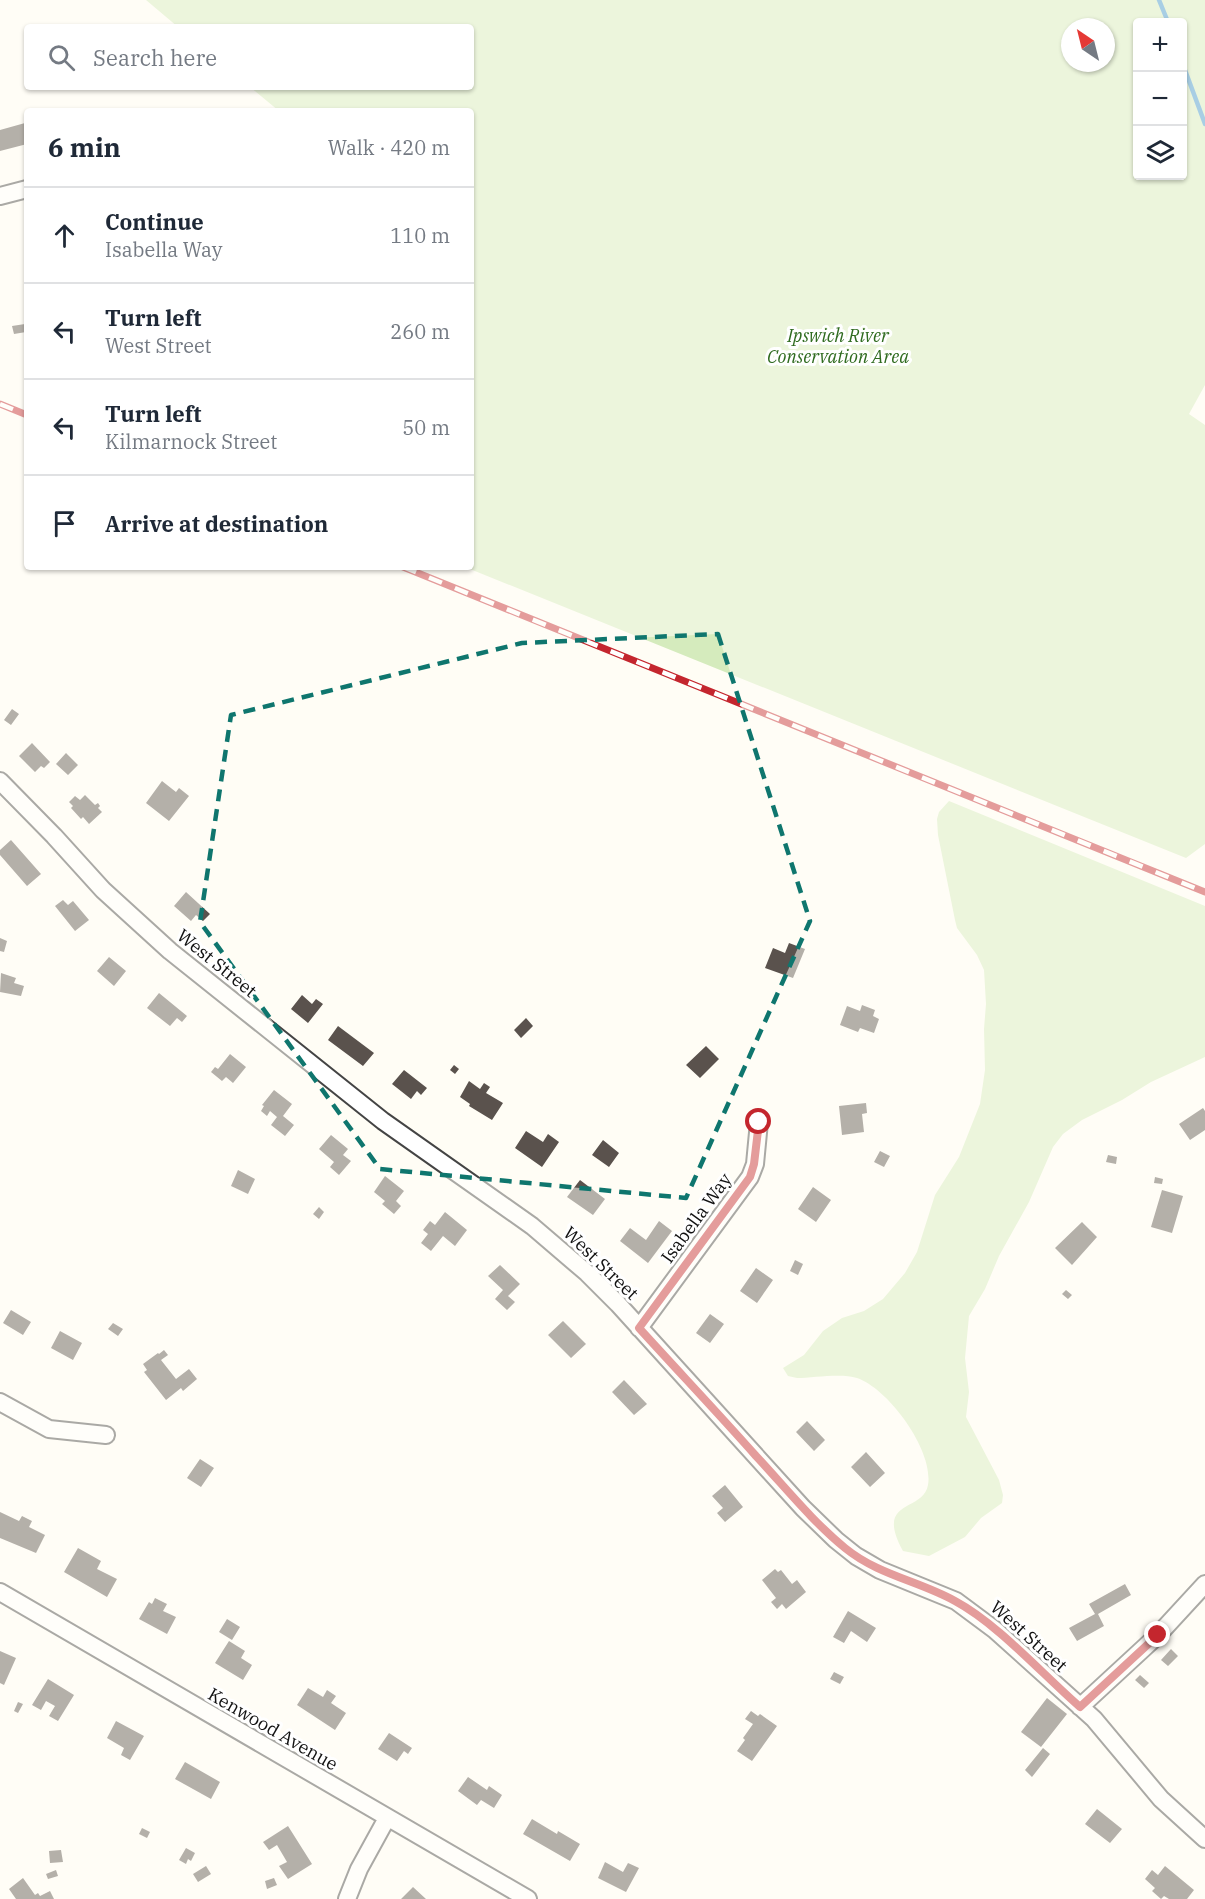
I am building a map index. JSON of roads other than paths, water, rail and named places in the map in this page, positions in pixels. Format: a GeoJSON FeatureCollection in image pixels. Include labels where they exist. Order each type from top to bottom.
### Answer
{"type":"FeatureCollection","features":[{"type":"Feature","properties":{"kind":"street"},"geometry":{"type":"LineString","coordinates":[[0,196],[24,190]]}},
{"type":"Feature","properties":{"kind":"street","name":"West Street"},"geometry":{"type":"LineString","coordinates":[[0,781],[136,922],[383,1121],[532,1226],[587,1273],[798,1502],[836,1540],[869,1564],[896,1577],[945,1595],[967,1608],[995,1630],[1105,1730],[1161,1799],[1205,1839]]}},
{"type":"Feature","properties":{"kind":"street","name":"Isabella Way"},"geometry":{"type":"LineString","coordinates":[[639,1328],[750,1177],[754,1164],[759,1122]]}},
{"type":"Feature","properties":{"kind":"street"},"geometry":{"type":"LineString","coordinates":[[0,1402],[50,1429],[106,1435]]}},
{"type":"Feature","properties":{"kind":"street"},"geometry":{"type":"LineString","coordinates":[[1080,1707],[1152,1641],[1205,1584]]}},
{"type":"Feature","properties":{"kind":"street","name":"Kenwood Avenue"},"geometry":{"type":"LineString","coordinates":[[0,1592],[528,1899]]}},
{"type":"Feature","properties":{"kind":"street"},"geometry":{"type":"LineString","coordinates":[[347,1899],[359,1869],[387,1818]]}},
{"type":"Feature","properties":{"kind":"waterway"},"geometry":{"type":"LineString","coordinates":[[1159,0],[1166,18]]}},
{"type":"Feature","properties":{"kind":"waterway"},"geometry":{"type":"LineString","coordinates":[[1186,72],[1205,124]]}},
{"type":"Feature","properties":{"kind":"railway"},"geometry":{"type":"LineString","coordinates":[[0,404],[24,414]]}},
{"type":"Feature","properties":{"kind":"railway"},"geometry":{"type":"LineString","coordinates":[[410,570],[1205,892]]}},
{"type":"Feature","properties":{"kind":"park label","name":"Ipswich River Conservation Area"},"geometry":{"type":"Point","coordinates":[838,345]}}]}
